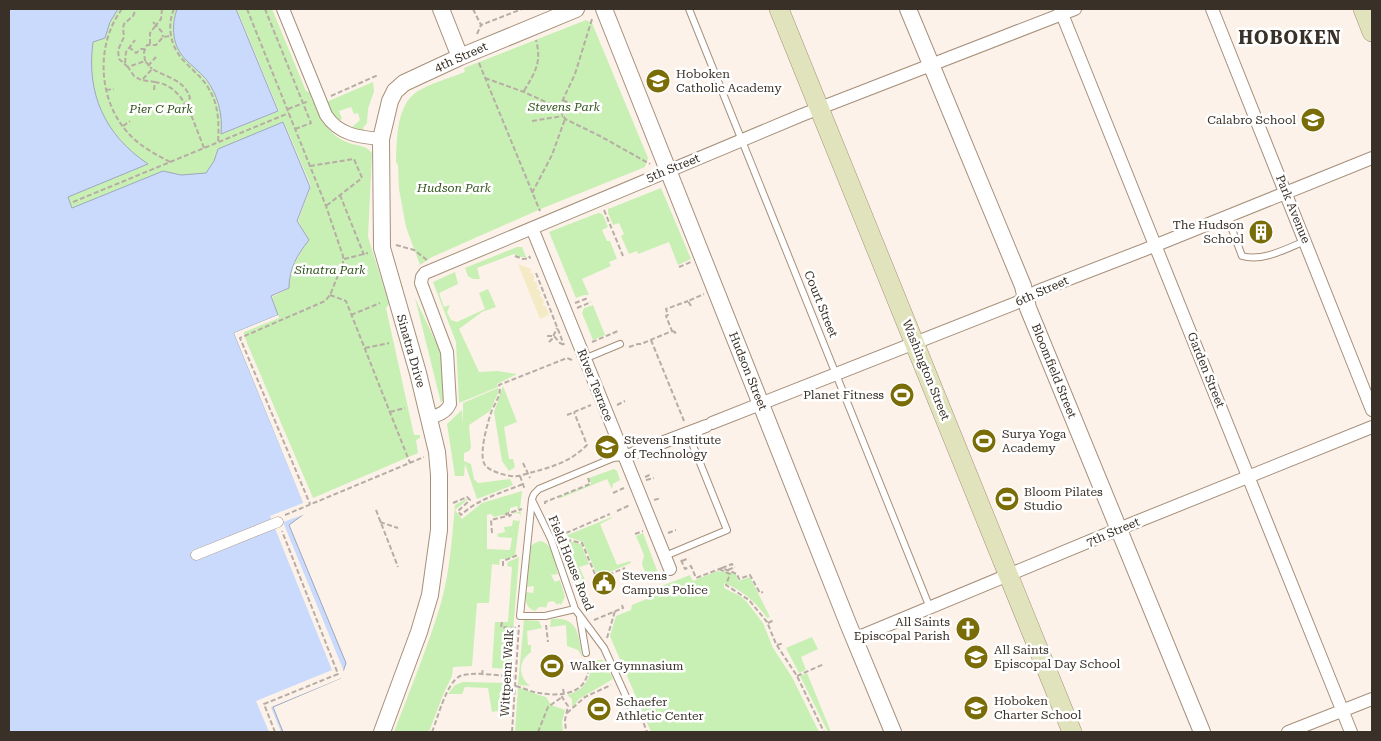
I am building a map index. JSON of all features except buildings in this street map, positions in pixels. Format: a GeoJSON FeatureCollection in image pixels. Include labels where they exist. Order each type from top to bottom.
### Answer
{"type":"FeatureCollection","features":[{"type":"Feature","properties":{"kind":"main road","name":"Washington Street"},"geometry":{"type":"LineString","coordinates":[[779,9],[1072,732]]}},
{"type":"Feature","properties":{"kind":"main road"},"geometry":{"type":"LineString","coordinates":[[1363,9],[1372,32]]}},
{"type":"Feature","properties":{"kind":"street"},"geometry":{"type":"LineString","coordinates":[[283,9],[330,121],[338,129],[345,132],[381,139]]}},
{"type":"Feature","properties":{"kind":"street"},"geometry":{"type":"LineString","coordinates":[[441,9],[460,57]]}},
{"type":"Feature","properties":{"kind":"street","name":"4th Street"},"geometry":{"type":"LineString","coordinates":[[381,139],[390,101],[395,91],[404,83],[460,57],[576,9]]}},
{"type":"Feature","properties":{"kind":"street","name":"Bloomfield Street"},"geometry":{"type":"LineString","coordinates":[[908,9],[1023,286],[1028,308],[1202,732]]}},
{"type":"Feature","properties":{"kind":"street","name":"5th Street"},"geometry":{"type":"LineString","coordinates":[[429,418],[442,414],[450,404],[447,352],[421,283],[422,277],[432,270],[532,228],[659,168],[742,140],[1061,11],[1075,9]]}},
{"type":"Feature","properties":{"kind":"street","name":"Park Avenue"},"geometry":{"type":"LineString","coordinates":[[1212,9],[1287,192],[1372,410]]}},
{"type":"Feature","properties":{"kind":"street","name":"Garden Street"},"geometry":{"type":"LineString","coordinates":[[1061,11],[1351,732]]}},
{"type":"Feature","properties":{"kind":"street","name":"Hudson Street"},"geometry":{"type":"LineString","coordinates":[[598,12],[659,168],[761,404],[893,732]]}},
{"type":"Feature","properties":{"kind":"street","name":"Sinatra Drive"},"geometry":{"type":"LineString","coordinates":[[381,139],[382,248],[418,373],[437,452],[439,475],[439,530],[430,595],[419,632],[382,732]]}},
{"type":"Feature","properties":{"kind":"street","name":"6th Street"},"geometry":{"type":"LineString","coordinates":[[624,457],[686,428],[709,424],[761,404],[1016,303],[1038,290],[1156,246],[1372,158]]}},
{"type":"Feature","properties":{"kind":"street","name":"River Terrace"},"geometry":{"type":"LineString","coordinates":[[532,228],[578,360],[670,553],[665,572]]}},
{"type":"Feature","properties":{"kind":"street","name":"7th Street"},"geometry":{"type":"LineString","coordinates":[[854,639],[1372,427]]}},
{"type":"Feature","properties":{"kind":"street"},"geometry":{"type":"LineString","coordinates":[[196,555],[278,522]]}},
{"type":"Feature","properties":{"kind":"street"},"geometry":{"type":"LineString","coordinates":[[1288,732],[1372,699]]}},
{"type":"Feature","properties":{"kind":"lane","name":"Court Street"},"geometry":{"type":"LineString","coordinates":[[689,9],[930,608]]}},
{"type":"Feature","properties":{"kind":"lane"},"geometry":{"type":"LineString","coordinates":[[1227,216],[1242,256],[1247,258],[1269,255],[1306,240]]}},
{"type":"Feature","properties":{"kind":"lane"},"geometry":{"type":"LineString","coordinates":[[578,360],[621,347]]}},
{"type":"Feature","properties":{"kind":"lane"},"geometry":{"type":"LineString","coordinates":[[670,553],[727,530],[686,428]]}},
{"type":"Feature","properties":{"kind":"lane"},"geometry":{"type":"LineString","coordinates":[[575,609],[545,616],[520,616],[532,499],[539,490],[613,458],[624,457]]}},
{"type":"Feature","properties":{"kind":"lane","name":"Field House Road"},"geometry":{"type":"LineString","coordinates":[[532,499],[551,539],[575,609],[604,648],[636,713]]}},
{"type":"Feature","properties":{"kind":"lane"},"geometry":{"type":"LineString","coordinates":[[582,620],[586,653]]}},
{"type":"Feature","properties":{"kind":"path"},"geometry":{"type":"LineString","coordinates":[[122,9],[114,23],[106,45],[104,62],[106,91],[115,113],[123,126],[144,148],[170,162]]}},
{"type":"Feature","properties":{"kind":"path"},"geometry":{"type":"LineString","coordinates":[[136,9],[133,16],[124,24],[124,37],[118,50],[119,59],[128,66],[134,76],[170,87],[178,94],[192,117],[204,148]]}},
{"type":"Feature","properties":{"kind":"path"},"geometry":{"type":"LineString","coordinates":[[150,44],[150,33],[161,19],[162,9]]}},
{"type":"Feature","properties":{"kind":"path"},"geometry":{"type":"LineString","coordinates":[[174,9],[171,20],[171,36],[178,54],[204,80],[214,98],[219,120],[218,142]]}},
{"type":"Feature","properties":{"kind":"path"},"geometry":{"type":"LineString","coordinates":[[247,9],[326,206],[344,259],[330,295],[320,304],[240,338],[310,504]]}},
{"type":"Feature","properties":{"kind":"path"},"geometry":{"type":"LineString","coordinates":[[265,9],[311,123],[296,129]]}},
{"type":"Feature","properties":{"kind":"path"},"geometry":{"type":"LineString","coordinates":[[473,9],[481,25]]}},
{"type":"Feature","properties":{"kind":"path"},"geometry":{"type":"LineString","coordinates":[[476,38],[481,25],[521,9],[523,14]]}},
{"type":"Feature","properties":{"kind":"path"},"geometry":{"type":"LineString","coordinates":[[559,108],[575,74],[598,12]]}},
{"type":"Feature","properties":{"kind":"path"},"geometry":{"type":"LineString","coordinates":[[153,22],[162,32],[163,37]]}},
{"type":"Feature","properties":{"kind":"path"},"geometry":{"type":"LineString","coordinates":[[171,36],[163,37],[158,44],[147,45],[145,61],[152,69],[176,80],[183,86],[190,98],[185,104],[176,107]]}},
{"type":"Feature","properties":{"kind":"path"},"geometry":{"type":"LineString","coordinates":[[524,92],[537,69],[539,58],[535,38]]}},
{"type":"Feature","properties":{"kind":"path"},"geometry":{"type":"LineString","coordinates":[[125,63],[126,52],[135,40]]}},
{"type":"Feature","properties":{"kind":"path"},"geometry":{"type":"LineString","coordinates":[[129,47],[136,53],[141,49],[145,50]]}},
{"type":"Feature","properties":{"kind":"path"},"geometry":{"type":"LineString","coordinates":[[148,66],[156,57]]}},
{"type":"Feature","properties":{"kind":"path"},"geometry":{"type":"LineString","coordinates":[[128,66],[145,61]]}},
{"type":"Feature","properties":{"kind":"path"},"geometry":{"type":"LineString","coordinates":[[478,61],[540,212]]}},
{"type":"Feature","properties":{"kind":"path"},"geometry":{"type":"LineString","coordinates":[[142,80],[152,69]]}},
{"type":"Feature","properties":{"kind":"path"},"geometry":{"type":"LineString","coordinates":[[326,98],[378,75]]}},
{"type":"Feature","properties":{"kind":"path"},"geometry":{"type":"LineString","coordinates":[[485,78],[524,92],[559,108],[564,117],[659,168]]}},
{"type":"Feature","properties":{"kind":"path"},"geometry":{"type":"LineString","coordinates":[[154,90],[155,82]]}},
{"type":"Feature","properties":{"kind":"path"},"geometry":{"type":"LineString","coordinates":[[106,91],[114,89]]}},
{"type":"Feature","properties":{"kind":"path"},"geometry":{"type":"LineString","coordinates":[[563,100],[571,104]]}},
{"type":"Feature","properties":{"kind":"path"},"geometry":{"type":"LineString","coordinates":[[288,110],[308,101]]}},
{"type":"Feature","properties":{"kind":"path"},"geometry":{"type":"LineString","coordinates":[[73,202],[289,113]]}},
{"type":"Feature","properties":{"kind":"path"},"geometry":{"type":"LineString","coordinates":[[532,193],[552,155],[564,117]]}},
{"type":"Feature","properties":{"kind":"path"},"geometry":{"type":"LineString","coordinates":[[532,121],[564,117]]}},
{"type":"Feature","properties":{"kind":"path"},"geometry":{"type":"LineString","coordinates":[[123,126],[130,121]]}},
{"type":"Feature","properties":{"kind":"path"},"geometry":{"type":"LineString","coordinates":[[310,166],[354,160],[362,178],[326,206]]}},
{"type":"Feature","properties":{"kind":"path"},"geometry":{"type":"LineString","coordinates":[[340,195],[364,255]]}},
{"type":"Feature","properties":{"kind":"path"},"geometry":{"type":"LineString","coordinates":[[605,212],[623,256]]}},
{"type":"Feature","properties":{"kind":"path"},"geometry":{"type":"LineString","coordinates":[[394,244],[414,250],[429,262]]}},
{"type":"Feature","properties":{"kind":"path"},"geometry":{"type":"LineString","coordinates":[[344,259],[372,252]]}},
{"type":"Feature","properties":{"kind":"path"},"geometry":{"type":"LineString","coordinates":[[515,256],[523,259],[530,258],[528,252]]}},
{"type":"Feature","properties":{"kind":"path"},"geometry":{"type":"LineString","coordinates":[[679,267],[688,263]]}},
{"type":"Feature","properties":{"kind":"path"},"geometry":{"type":"LineString","coordinates":[[534,266],[564,345],[554,336],[547,336]]}},
{"type":"Feature","properties":{"kind":"path"},"geometry":{"type":"LineString","coordinates":[[676,336],[664,317],[668,316],[666,309],[706,294]]}},
{"type":"Feature","properties":{"kind":"path"},"geometry":{"type":"LineString","coordinates":[[330,295],[346,301],[410,463]]}},
{"type":"Feature","properties":{"kind":"path"},"geometry":{"type":"LineString","coordinates":[[576,303],[588,298]]}},
{"type":"Feature","properties":{"kind":"path"},"geometry":{"type":"LineString","coordinates":[[688,301],[690,306]]}},
{"type":"Feature","properties":{"kind":"path"},"geometry":{"type":"LineString","coordinates":[[584,305],[591,302]]}},
{"type":"Feature","properties":{"kind":"path"},"geometry":{"type":"LineString","coordinates":[[351,314],[380,303]]}},
{"type":"Feature","properties":{"kind":"path"},"geometry":{"type":"LineString","coordinates":[[549,342],[557,328]]}},
{"type":"Feature","properties":{"kind":"path"},"geometry":{"type":"LineString","coordinates":[[592,342],[617,330]]}},
{"type":"Feature","properties":{"kind":"path"},"geometry":{"type":"LineString","coordinates":[[621,347],[651,340],[672,332]]}},
{"type":"Feature","properties":{"kind":"path"},"geometry":{"type":"LineString","coordinates":[[651,340],[686,428]]}},
{"type":"Feature","properties":{"kind":"path"},"geometry":{"type":"LineString","coordinates":[[364,348],[389,343]]}},
{"type":"Feature","properties":{"kind":"path"},"geometry":{"type":"LineString","coordinates":[[574,412],[587,445],[572,459],[518,476],[501,474],[487,468],[483,462],[482,455],[490,415],[500,392],[499,385],[567,358],[578,360]]}},
{"type":"Feature","properties":{"kind":"path"},"geometry":{"type":"LineString","coordinates":[[617,405],[625,402]]}},
{"type":"Feature","properties":{"kind":"path"},"geometry":{"type":"LineString","coordinates":[[566,415],[591,405]]}},
{"type":"Feature","properties":{"kind":"path"},"geometry":{"type":"LineString","coordinates":[[390,412],[405,408]]}},
{"type":"Feature","properties":{"kind":"path"},"geometry":{"type":"LineString","coordinates":[[275,732],[264,704],[338,674],[277,518],[426,456]]}},
{"type":"Feature","properties":{"kind":"path"},"geometry":{"type":"LineString","coordinates":[[524,463],[530,478]]}},
{"type":"Feature","properties":{"kind":"path"},"geometry":{"type":"LineString","coordinates":[[642,471],[649,487]]}},
{"type":"Feature","properties":{"kind":"path"},"geometry":{"type":"LineString","coordinates":[[645,477],[652,474]]}},
{"type":"Feature","properties":{"kind":"path"},"geometry":{"type":"LineString","coordinates":[[548,511],[545,502],[590,484],[588,477]]}},
{"type":"Feature","properties":{"kind":"path"},"geometry":{"type":"LineString","coordinates":[[646,480],[654,478]]}},
{"type":"Feature","properties":{"kind":"path"},"geometry":{"type":"LineString","coordinates":[[453,503],[467,497],[470,500],[458,511],[461,515],[475,504],[523,484]]}},
{"type":"Feature","properties":{"kind":"path"},"geometry":{"type":"LineString","coordinates":[[613,492],[617,491]]}},
{"type":"Feature","properties":{"kind":"path"},"geometry":{"type":"LineString","coordinates":[[652,494],[656,500],[661,498]]}},
{"type":"Feature","properties":{"kind":"path"},"geometry":{"type":"LineString","coordinates":[[617,511],[633,504]]}},
{"type":"Feature","properties":{"kind":"path"},"geometry":{"type":"LineString","coordinates":[[492,533],[491,520],[524,509]]}},
{"type":"Feature","properties":{"kind":"path"},"geometry":{"type":"LineString","coordinates":[[376,510],[398,566]]}},
{"type":"Feature","properties":{"kind":"path"},"geometry":{"type":"LineString","coordinates":[[510,518],[509,516],[512,515],[512,512]]}},
{"type":"Feature","properties":{"kind":"path"},"geometry":{"type":"LineString","coordinates":[[610,514],[557,537],[582,543],[598,580],[625,568]]}},
{"type":"Feature","properties":{"kind":"path"},"geometry":{"type":"LineString","coordinates":[[380,522],[398,528]]}},
{"type":"Feature","properties":{"kind":"path"},"geometry":{"type":"LineString","coordinates":[[676,530],[668,533],[670,553],[682,561],[685,569],[691,566],[696,578],[732,564],[735,568],[728,570]]}},
{"type":"Feature","properties":{"kind":"path"},"geometry":{"type":"LineString","coordinates":[[636,534],[640,532]]}},
{"type":"Feature","properties":{"kind":"path"},"geometry":{"type":"LineString","coordinates":[[503,566],[503,561],[507,561],[520,554]]}},
{"type":"Feature","properties":{"kind":"path"},"geometry":{"type":"LineString","coordinates":[[682,561],[689,558]]}},
{"type":"Feature","properties":{"kind":"path"},"geometry":{"type":"LineString","coordinates":[[721,569],[737,574],[739,579],[750,575],[760,593],[763,592]]}},
{"type":"Feature","properties":{"kind":"path"},"geometry":{"type":"LineString","coordinates":[[721,569],[730,574],[726,584],[748,600],[768,623],[777,645],[797,676],[824,732]]}},
{"type":"Feature","properties":{"kind":"path"},"geometry":{"type":"LineString","coordinates":[[648,580],[665,572]]}},
{"type":"Feature","properties":{"kind":"path"},"geometry":{"type":"LineString","coordinates":[[582,620],[615,611],[622,608],[622,605]]}},
{"type":"Feature","properties":{"kind":"path"},"geometry":{"type":"LineString","coordinates":[[604,648],[615,611]]}},
{"type":"Feature","properties":{"kind":"path","name":"Wittpenn Walk"},"geometry":{"type":"LineString","coordinates":[[512,732],[520,616]]}},
{"type":"Feature","properties":{"kind":"path"},"geometry":{"type":"LineString","coordinates":[[768,623],[774,620]]}},
{"type":"Feature","properties":{"kind":"path"},"geometry":{"type":"LineString","coordinates":[[502,622],[501,627],[518,628]]}},
{"type":"Feature","properties":{"kind":"path"},"geometry":{"type":"LineString","coordinates":[[546,628],[548,642]]}},
{"type":"Feature","properties":{"kind":"path"},"geometry":{"type":"LineString","coordinates":[[777,645],[784,643]]}},
{"type":"Feature","properties":{"kind":"path"},"geometry":{"type":"LineString","coordinates":[[515,686],[527,688],[538,693],[564,694],[576,690],[588,675],[586,653]]}},
{"type":"Feature","properties":{"kind":"path"},"geometry":{"type":"LineString","coordinates":[[797,676],[824,664]]}},
{"type":"Feature","properties":{"kind":"path"},"geometry":{"type":"LineString","coordinates":[[482,675],[483,668]]}},
{"type":"Feature","properties":{"kind":"path"},"geometry":{"type":"LineString","coordinates":[[432,732],[447,692],[453,682],[461,676],[467,674],[516,677]]}},
{"type":"Feature","properties":{"kind":"path"},"geometry":{"type":"LineString","coordinates":[[538,732],[548,707],[562,697],[564,694],[563,689]]}},
{"type":"Feature","properties":{"kind":"path"},"geometry":{"type":"LineString","coordinates":[[567,713],[582,700],[598,691]]}},
{"type":"Feature","properties":{"kind":"path"},"geometry":{"type":"LineString","coordinates":[[562,697],[568,706],[565,724],[566,732]]}},
{"type":"Feature","properties":{"kind":"path"},"geometry":{"type":"LineString","coordinates":[[636,713],[647,732]]}},
{"type":"Feature","properties":{"kind":"green space"},"geometry":{"type":"Polygon","coordinates":[[[118,9],[177,9],[173,24],[177,45],[182,54],[205,78],[215,94],[220,111],[222,134],[279,111],[237,9],[272,9],[306,91],[311,93],[312,100],[330,131],[345,142],[361,146],[372,153],[368,237],[389,304],[386,308],[414,435],[420,435],[420,438],[416,440],[418,453],[313,498],[247,343],[243,331],[278,315],[272,297],[288,289],[295,263],[309,240],[298,221],[311,186],[284,122],[218,149],[214,161],[206,173],[181,175],[163,171],[72,208],[68,197],[147,164],[125,145],[109,125],[98,102],[91,73],[90,53],[93,42],[107,29],[118,9]]]}},
{"type":"Feature","properties":{"kind":"green space"},"geometry":{"type":"Polygon","coordinates":[[[586,20],[592,23],[648,158],[645,167],[543,208],[432,257],[420,265],[406,227],[399,189],[398,165],[396,162],[399,126],[408,100],[424,88],[465,72],[464,68],[586,20]]]}},
{"type":"Feature","properties":{"kind":"green space"},"geometry":{"type":"Polygon","coordinates":[[[373,82],[374,91],[368,109],[367,123],[363,128],[365,132],[348,131],[360,120],[358,113],[354,114],[351,107],[339,111],[342,119],[335,122],[324,103],[373,82]]]}},
{"type":"Feature","properties":{"kind":"green space"},"geometry":{"type":"Polygon","coordinates":[[[661,188],[691,259],[678,265],[669,242],[638,254],[637,251],[629,254],[621,236],[624,234],[619,223],[613,225],[608,213],[608,209],[661,188]]]}},
{"type":"Feature","properties":{"kind":"green space"},"geometry":{"type":"Polygon","coordinates":[[[598,213],[603,215],[608,227],[602,230],[607,241],[610,241],[617,259],[609,262],[611,266],[582,279],[589,295],[576,298],[549,232],[598,213]]]}},
{"type":"Feature","properties":{"kind":"green space"},"geometry":{"type":"Polygon","coordinates":[[[517,247],[522,247],[526,257],[519,257],[514,254],[477,268],[480,279],[473,279],[468,276],[465,268],[517,247]]]}},
{"type":"Feature","properties":{"kind":"green space"},"geometry":{"type":"Polygon","coordinates":[[[455,272],[458,284],[439,293],[444,307],[450,305],[447,312],[451,320],[457,322],[485,309],[479,293],[488,289],[496,307],[482,312],[459,329],[479,372],[497,371],[517,374],[497,384],[498,387],[459,403],[456,342],[433,282],[455,272]]]}},
{"type":"Feature","properties":{"kind":"green space"},"geometry":{"type":"Polygon","coordinates":[[[415,298],[442,355],[444,399],[441,403],[415,298]]]}},
{"type":"Feature","properties":{"kind":"green space"},"geometry":{"type":"Polygon","coordinates":[[[593,305],[605,335],[593,340],[582,313],[584,308],[593,305]]]}},
{"type":"Feature","properties":{"kind":"green space"},"geometry":{"type":"Polygon","coordinates":[[[503,386],[517,422],[504,427],[509,459],[513,459],[515,467],[509,471],[502,461],[494,412],[503,386]]]}},
{"type":"Feature","properties":{"kind":"green space"},"geometry":{"type":"Polygon","coordinates":[[[498,388],[499,391],[490,411],[469,425],[471,448],[464,453],[464,461],[471,464],[474,479],[478,483],[510,479],[513,485],[477,499],[465,464],[464,476],[455,476],[447,424],[462,410],[463,424],[463,403],[498,388]]]}},
{"type":"Feature","properties":{"kind":"green space"},"geometry":{"type":"Polygon","coordinates":[[[614,469],[617,471],[620,480],[613,484],[612,489],[607,479],[558,499],[591,484],[589,478],[614,469]]]}},
{"type":"Feature","properties":{"kind":"green space"},"geometry":{"type":"Polygon","coordinates":[[[522,491],[520,509],[518,510],[517,506],[510,508],[510,512],[506,514],[494,517],[491,514],[487,515],[487,549],[510,550],[512,538],[498,537],[497,534],[505,532],[504,527],[512,526],[513,520],[519,521],[520,514],[513,514],[521,511],[515,556],[500,559],[499,565],[492,564],[489,603],[477,603],[472,666],[453,667],[452,676],[429,732],[394,732],[425,652],[441,603],[449,567],[455,505],[467,500],[455,510],[462,519],[482,503],[522,491]]]}},
{"type":"Feature","properties":{"kind":"green space"},"geometry":{"type":"Polygon","coordinates":[[[612,517],[600,524],[617,565],[630,561],[631,563],[598,577],[583,542],[565,536],[612,517]]]}},
{"type":"Feature","properties":{"kind":"green space"},"geometry":{"type":"Polygon","coordinates":[[[643,533],[658,573],[647,578],[642,564],[644,555],[636,536],[643,533]]]}},
{"type":"Feature","properties":{"kind":"green space"},"geometry":{"type":"Polygon","coordinates":[[[560,539],[581,544],[589,564],[579,567],[588,586],[581,589],[585,599],[581,604],[560,539]]]}},
{"type":"Feature","properties":{"kind":"green space"},"geometry":{"type":"Polygon","coordinates":[[[540,541],[551,549],[558,574],[551,575],[555,582],[560,580],[565,597],[561,605],[553,601],[548,602],[546,608],[539,607],[535,611],[528,606],[526,592],[533,593],[534,588],[533,586],[527,587],[531,546],[540,541]]]}},
{"type":"Feature","properties":{"kind":"green space"},"geometry":{"type":"Polygon","coordinates":[[[519,557],[510,669],[492,668],[495,622],[508,622],[512,567],[507,566],[508,562],[519,557]]]}},
{"type":"Feature","properties":{"kind":"green space"},"geometry":{"type":"Polygon","coordinates":[[[717,571],[736,574],[738,581],[750,577],[770,617],[767,618],[753,602],[737,589],[724,583],[724,588],[746,601],[763,623],[773,648],[792,677],[819,732],[651,732],[610,636],[616,616],[631,610],[632,605],[656,595],[654,589],[690,575],[693,581],[717,571]]]}},
{"type":"Feature","properties":{"kind":"green space"},"geometry":{"type":"Polygon","coordinates":[[[551,619],[560,619],[572,624],[580,641],[582,657],[578,650],[567,646],[566,625],[550,627],[551,619]]]}},
{"type":"Feature","properties":{"kind":"green space"},"geometry":{"type":"Polygon","coordinates":[[[524,620],[539,621],[542,628],[527,631],[528,645],[531,645],[531,652],[524,660],[521,669],[523,678],[530,686],[518,685],[524,620]]]}},
{"type":"Feature","properties":{"kind":"green space"},"geometry":{"type":"Polygon","coordinates":[[[812,637],[818,649],[801,657],[806,670],[799,673],[786,648],[812,637]]]}},
{"type":"Feature","properties":{"kind":"green space"},"geometry":{"type":"Polygon","coordinates":[[[592,660],[603,660],[613,679],[579,699],[572,708],[572,699],[567,695],[578,690],[586,683],[592,660]]]}},
{"type":"Feature","properties":{"kind":"green space"},"geometry":{"type":"Polygon","coordinates":[[[807,673],[831,732],[828,732],[800,676],[807,673]]]}},
{"type":"Feature","properties":{"kind":"green space"},"geometry":{"type":"Polygon","coordinates":[[[463,682],[509,683],[508,709],[492,712],[488,688],[465,687],[462,694],[448,694],[455,685],[463,682]]]}},
{"type":"Feature","properties":{"kind":"green space"},"geometry":{"type":"Polygon","coordinates":[[[518,688],[546,697],[551,705],[565,710],[562,722],[563,732],[515,732],[518,688]]]}},
{"type":"Feature","properties":{"kind":"sand"},"geometry":{"type":"Polygon","coordinates":[[[518,264],[531,269],[530,273],[533,273],[533,281],[538,286],[536,289],[541,293],[539,296],[542,297],[544,302],[542,305],[546,306],[549,315],[540,319],[518,264]]]}},
{"type":"Feature","properties":{"kind":"water"},"geometry":{"type":"Polygon","coordinates":[[[9,9],[118,9],[110,22],[105,38],[93,42],[93,79],[96,96],[102,112],[120,140],[148,164],[68,197],[72,208],[163,171],[181,175],[206,173],[214,161],[218,149],[283,122],[310,187],[297,221],[309,240],[294,262],[289,288],[271,296],[278,315],[234,333],[304,504],[304,514],[289,525],[346,663],[341,678],[273,707],[283,732],[9,732],[9,9]]]}},
{"type":"Feature","properties":{"kind":"water"},"geometry":{"type":"Polygon","coordinates":[[[177,9],[236,9],[278,111],[221,134],[220,112],[214,92],[206,79],[181,55],[175,42],[174,23],[177,9]]]}},
{"type":"Feature","properties":{"kind":"pier"},"geometry":{"type":"Polygon","coordinates":[[[278,315],[279,318],[237,335],[306,503],[306,514],[283,522],[345,674],[344,677],[271,707],[281,732],[269,732],[256,701],[332,670],[270,516],[303,503],[234,333],[278,315]]]}},
{"type":"Feature","properties":{"kind":"place","name":"Hoboken Catholic Academy"},"geometry":{"type":"Point","coordinates":[658,81]}},
{"type":"Feature","properties":{"kind":"place","name":"Calabro School"},"geometry":{"type":"Point","coordinates":[1313,120]}},
{"type":"Feature","properties":{"kind":"place","name":"The Hudson School"},"geometry":{"type":"Point","coordinates":[1261,232]}},
{"type":"Feature","properties":{"kind":"place","name":"Planet Fitness"},"geometry":{"type":"Point","coordinates":[902,395]}},
{"type":"Feature","properties":{"kind":"place","name":"Surya Yoga Academy"},"geometry":{"type":"Point","coordinates":[984,441]}},
{"type":"Feature","properties":{"kind":"place","name":"Stevens Institute of Technology"},"geometry":{"type":"Point","coordinates":[607,447]}},
{"type":"Feature","properties":{"kind":"place","name":"Bloom Pilates Studio"},"geometry":{"type":"Point","coordinates":[1007,499]}},
{"type":"Feature","properties":{"kind":"place","name":"Stevens Campus Police"},"geometry":{"type":"Point","coordinates":[604,583]}},
{"type":"Feature","properties":{"kind":"place","name":"All Saints Episcopal Parish"},"geometry":{"type":"Point","coordinates":[968,629]}},
{"type":"Feature","properties":{"kind":"place","name":"All Saints Episcopal Day School"},"geometry":{"type":"Point","coordinates":[976,657]}},
{"type":"Feature","properties":{"kind":"place","name":"Walker Gymnasium"},"geometry":{"type":"Point","coordinates":[552,666]}},
{"type":"Feature","properties":{"kind":"place","name":"Hoboken Charter School"},"geometry":{"type":"Point","coordinates":[976,708]}},
{"type":"Feature","properties":{"kind":"place","name":"Schaefer Athletic Center"},"geometry":{"type":"Point","coordinates":[599,709]}},
{"type":"Feature","properties":{"kind":"district","name":"HOBOKEN"},"geometry":{"type":"Point","coordinates":[1290,38]}},
{"type":"Feature","properties":{"kind":"park label","name":"Stevens Park"},"geometry":{"type":"Point","coordinates":[564,107]}},
{"type":"Feature","properties":{"kind":"park label","name":"Pier C Park"},"geometry":{"type":"Point","coordinates":[161,109]}},
{"type":"Feature","properties":{"kind":"park label","name":"Hudson Park"},"geometry":{"type":"Point","coordinates":[454,188]}},
{"type":"Feature","properties":{"kind":"park label","name":"Sinatra Park"},"geometry":{"type":"Point","coordinates":[330,270]}}]}
